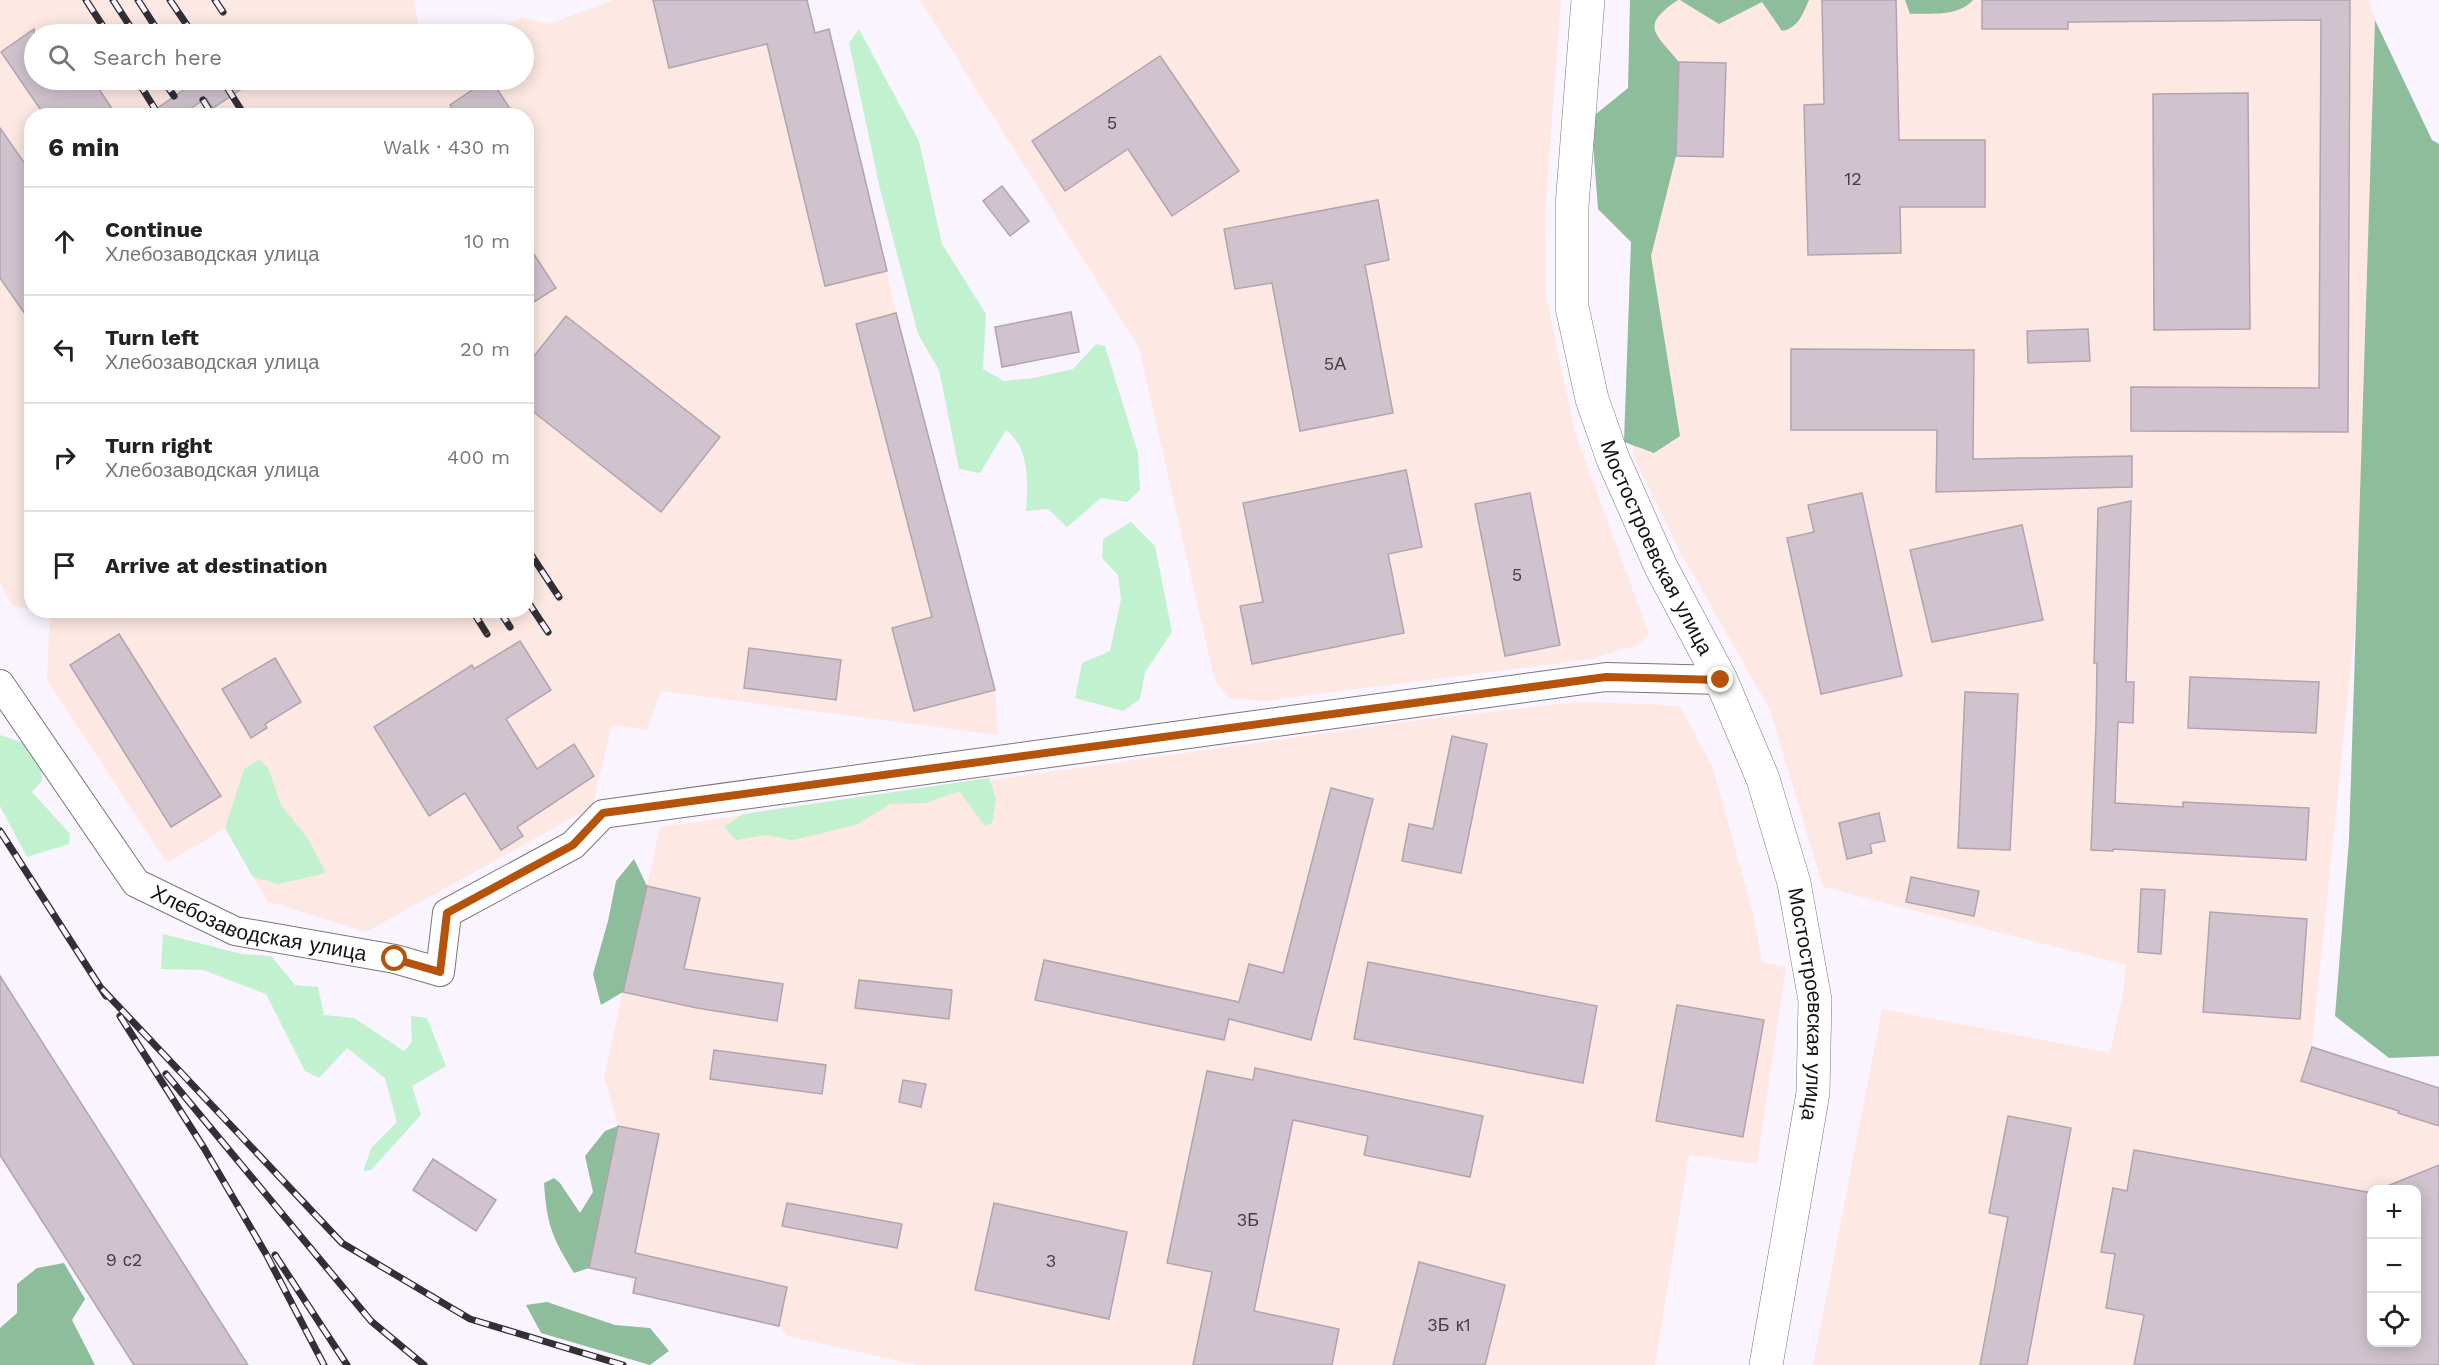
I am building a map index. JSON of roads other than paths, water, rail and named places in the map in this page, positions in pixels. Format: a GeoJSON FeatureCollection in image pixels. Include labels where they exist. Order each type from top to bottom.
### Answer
{"type":"FeatureCollection","features":[{"type":"Feature","properties":{"kind":"main road","name":"Мостостроевская улица"},"geometry":{"type":"LineString","coordinates":[[1588,0],[1572,206],[1572,307],[1592,399],[1613,459],[1661,567],[1721,680],[1763,779],[1794,883],[1815,1000],[1813,1092],[1766,1365]]}},
{"type":"Feature","properties":{"kind":"street","name":"Хлебозаводская улица"},"geometry":{"type":"LineString","coordinates":[[0,684],[136,883],[235,931],[395,959],[440,972],[447,913],[573,845],[603,813],[1606,677],[1721,680]]}},
{"type":"Feature","properties":{"kind":"railway"},"geometry":{"type":"LineString","coordinates":[[86,0],[102,24]]}},
{"type":"Feature","properties":{"kind":"railway"},"geometry":{"type":"LineString","coordinates":[[113,0],[129,24]]}},
{"type":"Feature","properties":{"kind":"railway"},"geometry":{"type":"LineString","coordinates":[[138,0],[154,24]]}},
{"type":"Feature","properties":{"kind":"railway"},"geometry":{"type":"LineString","coordinates":[[170,0],[186,24]]}},
{"type":"Feature","properties":{"kind":"railway"},"geometry":{"type":"LineString","coordinates":[[215,0],[223,12]]}},
{"type":"Feature","properties":{"kind":"railway"},"geometry":{"type":"LineString","coordinates":[[143,90],[154,108]]}},
{"type":"Feature","properties":{"kind":"railway"},"geometry":{"type":"LineString","coordinates":[[170,90],[174,96]]}},
{"type":"Feature","properties":{"kind":"railway"},"geometry":{"type":"LineString","coordinates":[[229,90],[240,108]]}},
{"type":"Feature","properties":{"kind":"railway"},"geometry":{"type":"LineString","coordinates":[[203,100],[208,108]]}},
{"type":"Feature","properties":{"kind":"railway"},"geometry":{"type":"LineString","coordinates":[[534,559],[559,597]]}},
{"type":"Feature","properties":{"kind":"railway"},"geometry":{"type":"LineString","coordinates":[[534,611],[548,632]]}},
{"type":"Feature","properties":{"kind":"railway"},"geometry":{"type":"LineString","coordinates":[[477,618],[487,634]]}},
{"type":"Feature","properties":{"kind":"railway"},"geometry":{"type":"LineString","coordinates":[[504,618],[510,627]]}},
{"type":"Feature","properties":{"kind":"railway"},"geometry":{"type":"LineString","coordinates":[[0,831],[106,996]]}},
{"type":"Feature","properties":{"kind":"railway"},"geometry":{"type":"LineString","coordinates":[[102,989],[342,1243],[470,1319],[623,1365]]}},
{"type":"Feature","properties":{"kind":"railway"},"geometry":{"type":"LineString","coordinates":[[120,1016],[204,1148],[266,1254],[324,1365]]}},
{"type":"Feature","properties":{"kind":"railway"},"geometry":{"type":"LineString","coordinates":[[166,1074],[371,1321],[424,1365]]}},
{"type":"Feature","properties":{"kind":"railway"},"geometry":{"type":"LineString","coordinates":[[275,1255],[347,1365]]}}]}
